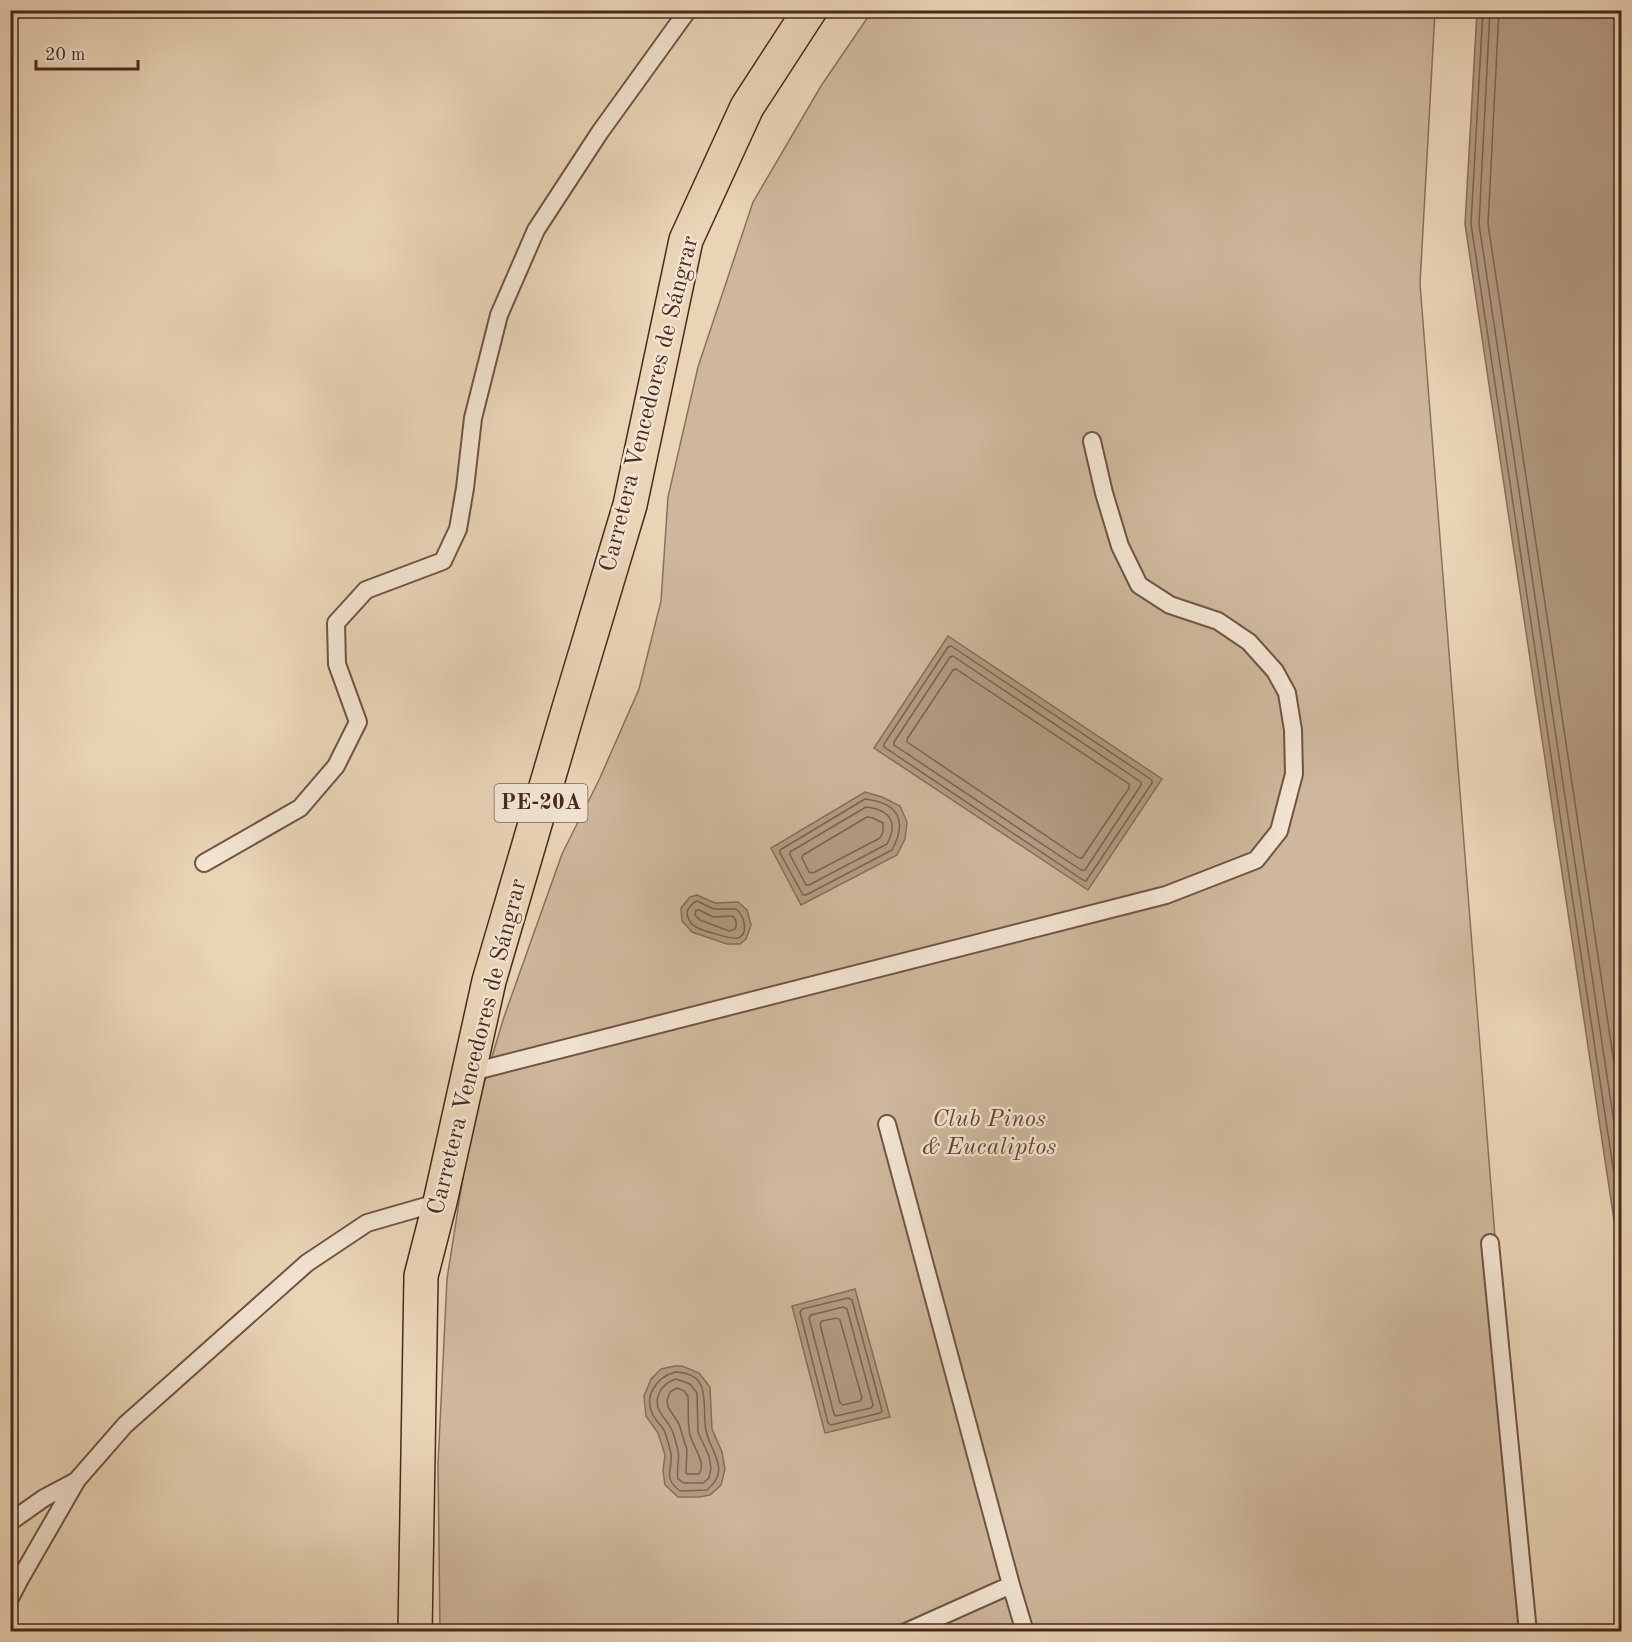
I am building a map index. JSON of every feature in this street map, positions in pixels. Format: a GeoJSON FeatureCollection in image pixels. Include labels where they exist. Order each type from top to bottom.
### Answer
{"type":"FeatureCollection","features":[{"type":"Feature","properties":{"kind":"highway","name":"Carretera Vencedores de Sángrar"},"geometry":{"type":"LineString","coordinates":[[414,1632],[421,1276],[440,1202],[489,981],[630,505],[686,240],[747,107],[810,10]]}},
{"type":"Feature","properties":{"kind":"lane"},"geometry":{"type":"LineString","coordinates":[[204,863],[300,808],[336,765],[358,722],[337,664],[336,623],[366,590],[443,561],[458,530],[473,418],[500,315],[536,230],[600,132],[688,10]]}},
{"type":"Feature","properties":{"kind":"lane"},"geometry":{"type":"LineString","coordinates":[[468,1073],[1166,895],[1256,860],[1279,831],[1294,774],[1293,730],[1287,693],[1275,671],[1249,642],[1218,621],[1170,605],[1139,585],[1120,546],[1104,493],[1092,441]]}},
{"type":"Feature","properties":{"kind":"lane"},"geometry":{"type":"LineString","coordinates":[[888,1124],[1025,1632]]}},
{"type":"Feature","properties":{"kind":"lane"},"geometry":{"type":"LineString","coordinates":[[10,1598],[77,1480],[125,1425],[307,1263],[367,1223],[440,1202]]}},
{"type":"Feature","properties":{"kind":"lane"},"geometry":{"type":"LineString","coordinates":[[1491,1243],[1528,1632]]}},
{"type":"Feature","properties":{"kind":"lane"},"geometry":{"type":"LineString","coordinates":[[10,1522],[44,1498],[77,1480]]}},
{"type":"Feature","properties":{"kind":"lane"},"geometry":{"type":"LineString","coordinates":[[906,1632],[1011,1585]]}},
{"type":"Feature","properties":{"kind":"green space","name":"Club Pinos & Eucaliptos"},"geometry":{"type":"Polygon","coordinates":[[[872,11],[1435,11],[1420,284],[1526,1631],[440,1632],[438,1464],[447,1279],[471,1126],[504,1017],[562,854],[599,780],[639,689],[661,601],[668,497],[698,367],[753,202],[821,86],[872,11]]]}},
{"type":"Feature","properties":{"kind":"water"},"geometry":{"type":"Polygon","coordinates":[[[1477,11],[1621,11],[1621,1267],[1465,224],[1477,11]]]}},
{"type":"Feature","properties":{"kind":"water"},"geometry":{"type":"Polygon","coordinates":[[[948,636],[1162,779],[1088,890],[874,748],[948,636]]]}},
{"type":"Feature","properties":{"kind":"water"},"geometry":{"type":"Polygon","coordinates":[[[865,792],[900,806],[907,822],[905,839],[897,855],[801,905],[771,848],[865,792]]]}},
{"type":"Feature","properties":{"kind":"water"},"geometry":{"type":"Polygon","coordinates":[[[697,895],[715,903],[738,902],[747,910],[751,925],[746,939],[740,944],[727,944],[692,932],[682,921],[681,908],[690,897],[697,895]]]}},
{"type":"Feature","properties":{"kind":"water"},"geometry":{"type":"Polygon","coordinates":[[[855,1289],[890,1417],[825,1433],[792,1306],[855,1289]]]}},
{"type":"Feature","properties":{"kind":"water"},"geometry":{"type":"Polygon","coordinates":[[[682,1366],[699,1373],[710,1387],[712,1429],[722,1452],[725,1469],[721,1485],[710,1495],[678,1497],[665,1485],[663,1471],[665,1455],[658,1433],[646,1416],[644,1396],[651,1379],[661,1369],[682,1366]]]}}]}
